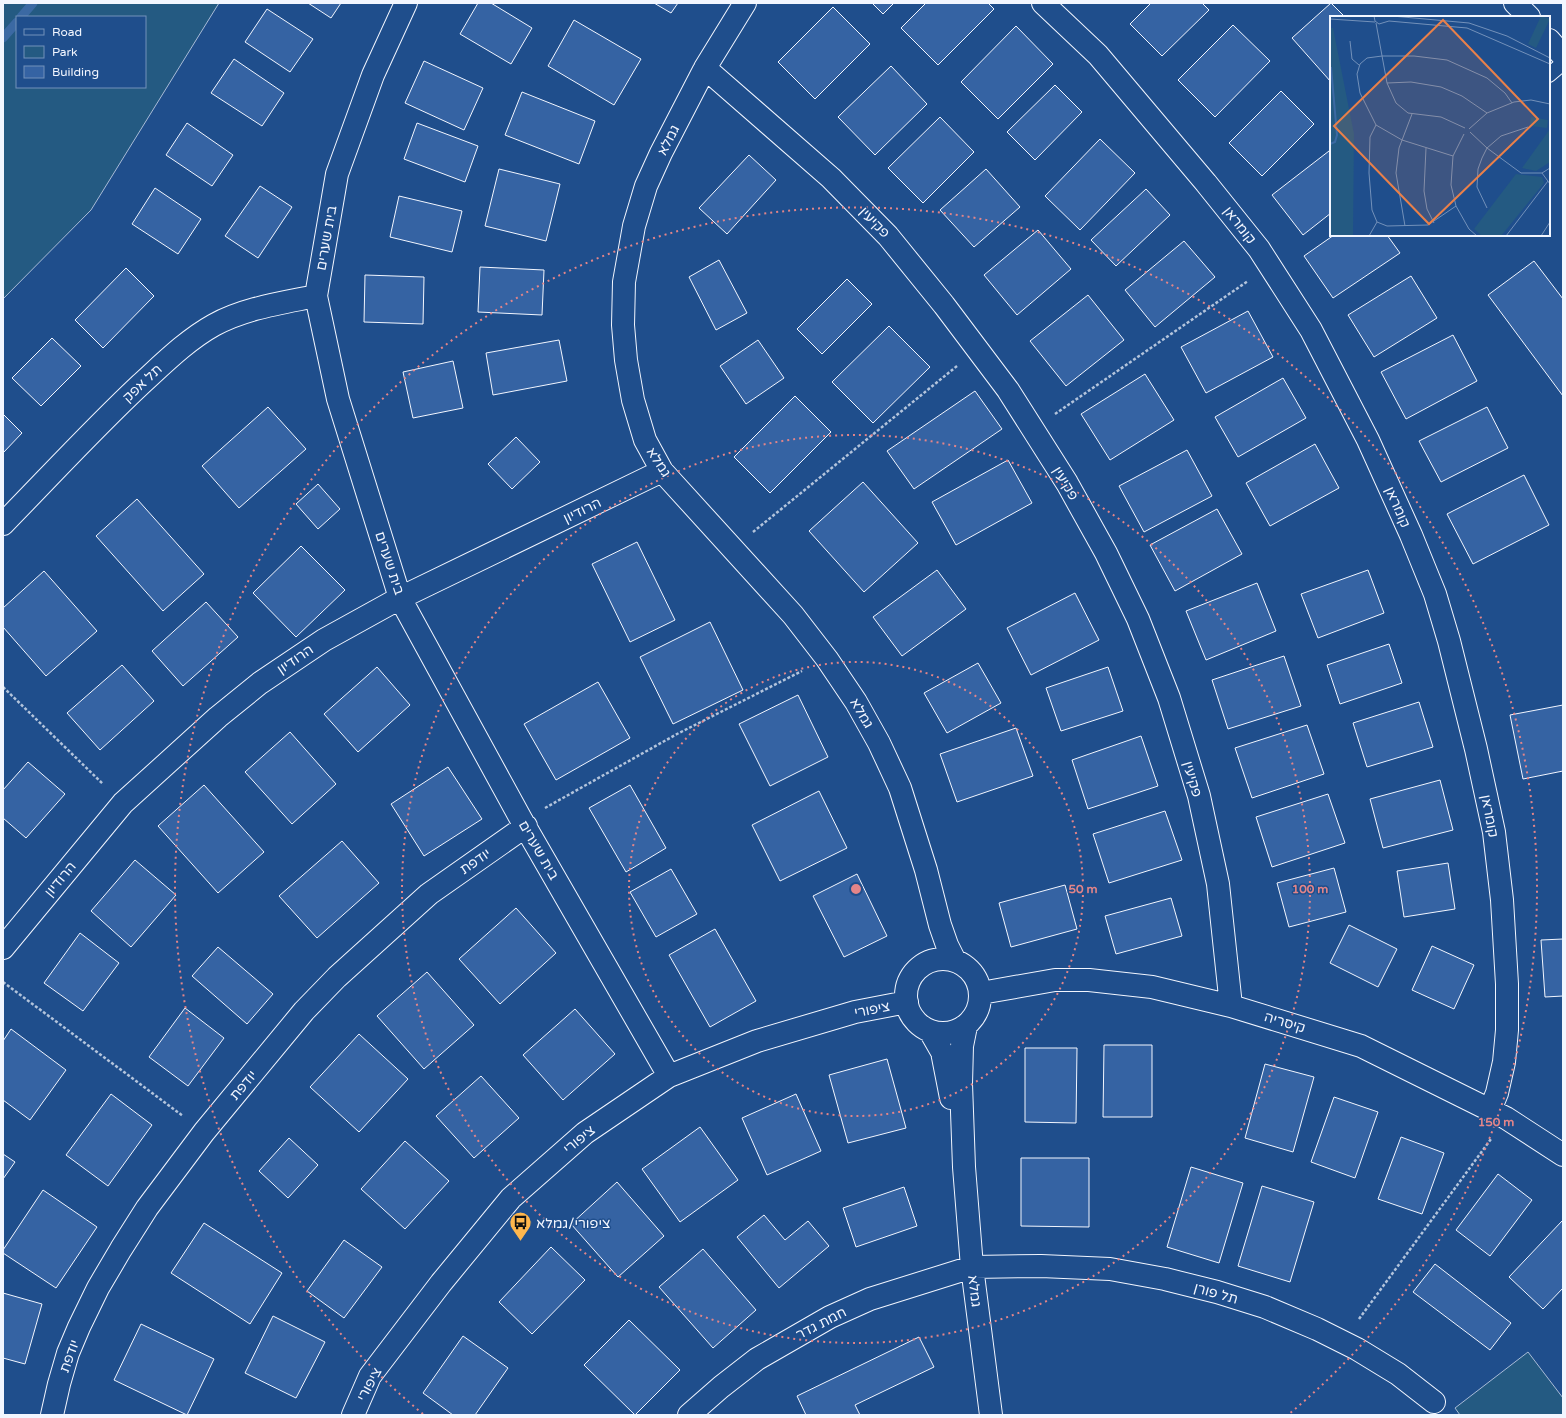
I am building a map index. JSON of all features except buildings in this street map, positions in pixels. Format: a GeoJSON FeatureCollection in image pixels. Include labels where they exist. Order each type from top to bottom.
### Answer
{"type":"FeatureCollection","features":[{"type":"Feature","properties":{"kind":"street","name":"בית שערים"},"geometry":{"type":"LineString","coordinates":[[406,3],[373,75],[337,174],[316,296],[338,399],[400,598],[524,823],[670,1076]]}},
{"type":"Feature","properties":{"kind":"street","name":"גמלא"},"geometry":{"type":"LineString","coordinates":[[745,3],[705,68],[661,153],[646,186],[634,226],[624,282],[623,325],[632,400],[645,440],[662,471],[793,615],[827,659],[856,702],[879,743],[900,788],[926,870],[940,925],[947,945],[955,961]]}},
{"type":"Feature","properties":{"kind":"street","name":"קומראן"},"geometry":{"type":"LineString","coordinates":[[1043,3],[1098,55],[1206,183],[1259,249],[1311,330],[1368,440],[1411,535],[1435,594],[1449,641],[1476,749],[1494,832],[1502,900],[1507,984],[1507,1030],[1504,1062],[1496,1093],[1498,1114]]}},
{"type":"Feature","properties":{"kind":"street"},"geometry":{"type":"LineString","coordinates":[[1516,3],[1528,16]]}},
{"type":"Feature","properties":{"kind":"street"},"geometry":{"type":"LineString","coordinates":[[1550,41],[1563,56]]}},
{"type":"Feature","properties":{"kind":"street","name":"פקיעין"},"geometry":{"type":"LineString","coordinates":[[705,68],[831,178],[888,236],[1008,390],[1067,483],[1106,553],[1138,619],[1170,698],[1199,796],[1218,884],[1231,1006]]}},
{"type":"Feature","properties":{"kind":"street","name":"תל אפק"},"geometry":{"type":"LineString","coordinates":[[3,524],[115,408],[190,341],[214,324],[245,311],[316,296]]}},
{"type":"Feature","properties":{"kind":"street","name":"הרודיון"},"geometry":{"type":"LineString","coordinates":[[3,948],[123,803],[218,717],[260,683],[324,640],[400,598],[662,471]]}},
{"type":"Feature","properties":{"kind":"street","name":"יודפת"},"geometry":{"type":"LineString","coordinates":[[52,1415],[68,1353],[98,1288],[147,1208],[204,1132],[304,1010],[337,977],[429,894],[524,823]]}},
{"type":"Feature","properties":{"kind":"street","name":"גמלא"},"geometry":{"type":"LineString","coordinates":[[926,870],[932,917],[928,962]]}},
{"type":"Feature","properties":{"kind":"street"},"geometry":{"type":"LineString","coordinates":[[939,959],[955,961],[972,971],[978,981],[981,993],[978,1010],[966,1026],[955,1032],[936,1033],[924,1028],[910,1015],[906,990],[911,978],[918,968],[928,962],[939,959]]}},
{"type":"Feature","properties":{"kind":"street","name":"קיסריה"},"geometry":{"type":"LineString","coordinates":[[981,993],[1055,980],[1090,980],[1152,987],[1231,1006],[1361,1046],[1498,1114],[1563,1155]]}},
{"type":"Feature","properties":{"kind":"street","name":"ציפורי"},"geometry":{"type":"LineString","coordinates":[[353,1415],[370,1376],[440,1283],[510,1198],[585,1133],[670,1076],[778,1034],[855,1012],[907,1002]]}},
{"type":"Feature","properties":{"kind":"street","name":"גמלא"},"geometry":{"type":"LineString","coordinates":[[966,1026],[962,1046],[961,1084],[964,1167],[972,1267],[991,1415]]}},
{"type":"Feature","properties":{"kind":"street","name":"גמלא"},"geometry":{"type":"LineString","coordinates":[[930,1031],[940,1047],[945,1063],[964,1167]]}},
{"type":"Feature","properties":{"kind":"street","name":"תל פורן"},"geometry":{"type":"LineString","coordinates":[[972,1267],[1041,1266],[1110,1269],[1166,1279],[1217,1292],[1265,1307],[1317,1329],[1357,1349],[1398,1374],[1434,1402]]}},
{"type":"Feature","properties":{"kind":"street","name":"חמת גדר"},"geometry":{"type":"LineString","coordinates":[[689,1415],[721,1387],[757,1359],[830,1317],[870,1299],[972,1267]]}},
{"type":"Feature","properties":{"kind":"lane"},"geometry":{"type":"LineString","coordinates":[[1550,75],[1563,63]]}},
{"type":"Feature","properties":{"kind":"path"},"geometry":{"type":"LineString","coordinates":[[1033,429],[1270,266]]}},
{"type":"Feature","properties":{"kind":"path"},"geometry":{"type":"LineString","coordinates":[[733,549],[978,350]]}},
{"type":"Feature","properties":{"kind":"path"},"geometry":{"type":"LineString","coordinates":[[524,823],[677,734],[827,659]]}},
{"type":"Feature","properties":{"kind":"path"},"geometry":{"type":"LineString","coordinates":[[3,687],[123,803]]}},
{"type":"Feature","properties":{"kind":"path"},"geometry":{"type":"LineString","coordinates":[[3,982],[204,1132]]}},
{"type":"Feature","properties":{"kind":"path"},"geometry":{"type":"LineString","coordinates":[[1342,1342],[1498,1114]]}},
{"type":"Feature","properties":{"kind":"green space"},"geometry":{"type":"Polygon","coordinates":[[[3,3],[219,3],[91,210],[3,299],[3,3]]]}},
{"type":"Feature","properties":{"kind":"green space"},"geometry":{"type":"Polygon","coordinates":[[[1528,1352],[1563,1398],[1563,1415],[1460,1415],[1455,1408],[1528,1352]]]}},
{"type":"Feature","properties":{"kind":"waterway"},"geometry":{"type":"LineString","coordinates":[[22,16],[33,3]]}},
{"type":"Feature","properties":{"kind":"waterway"},"geometry":{"type":"LineString","coordinates":[[3,38],[16,23]]}},
{"type":"Feature","properties":{"kind":"place","name":"ציפורי/גמלא"},"geometry":{"type":"Point","coordinates":[521,1242]}}]}
